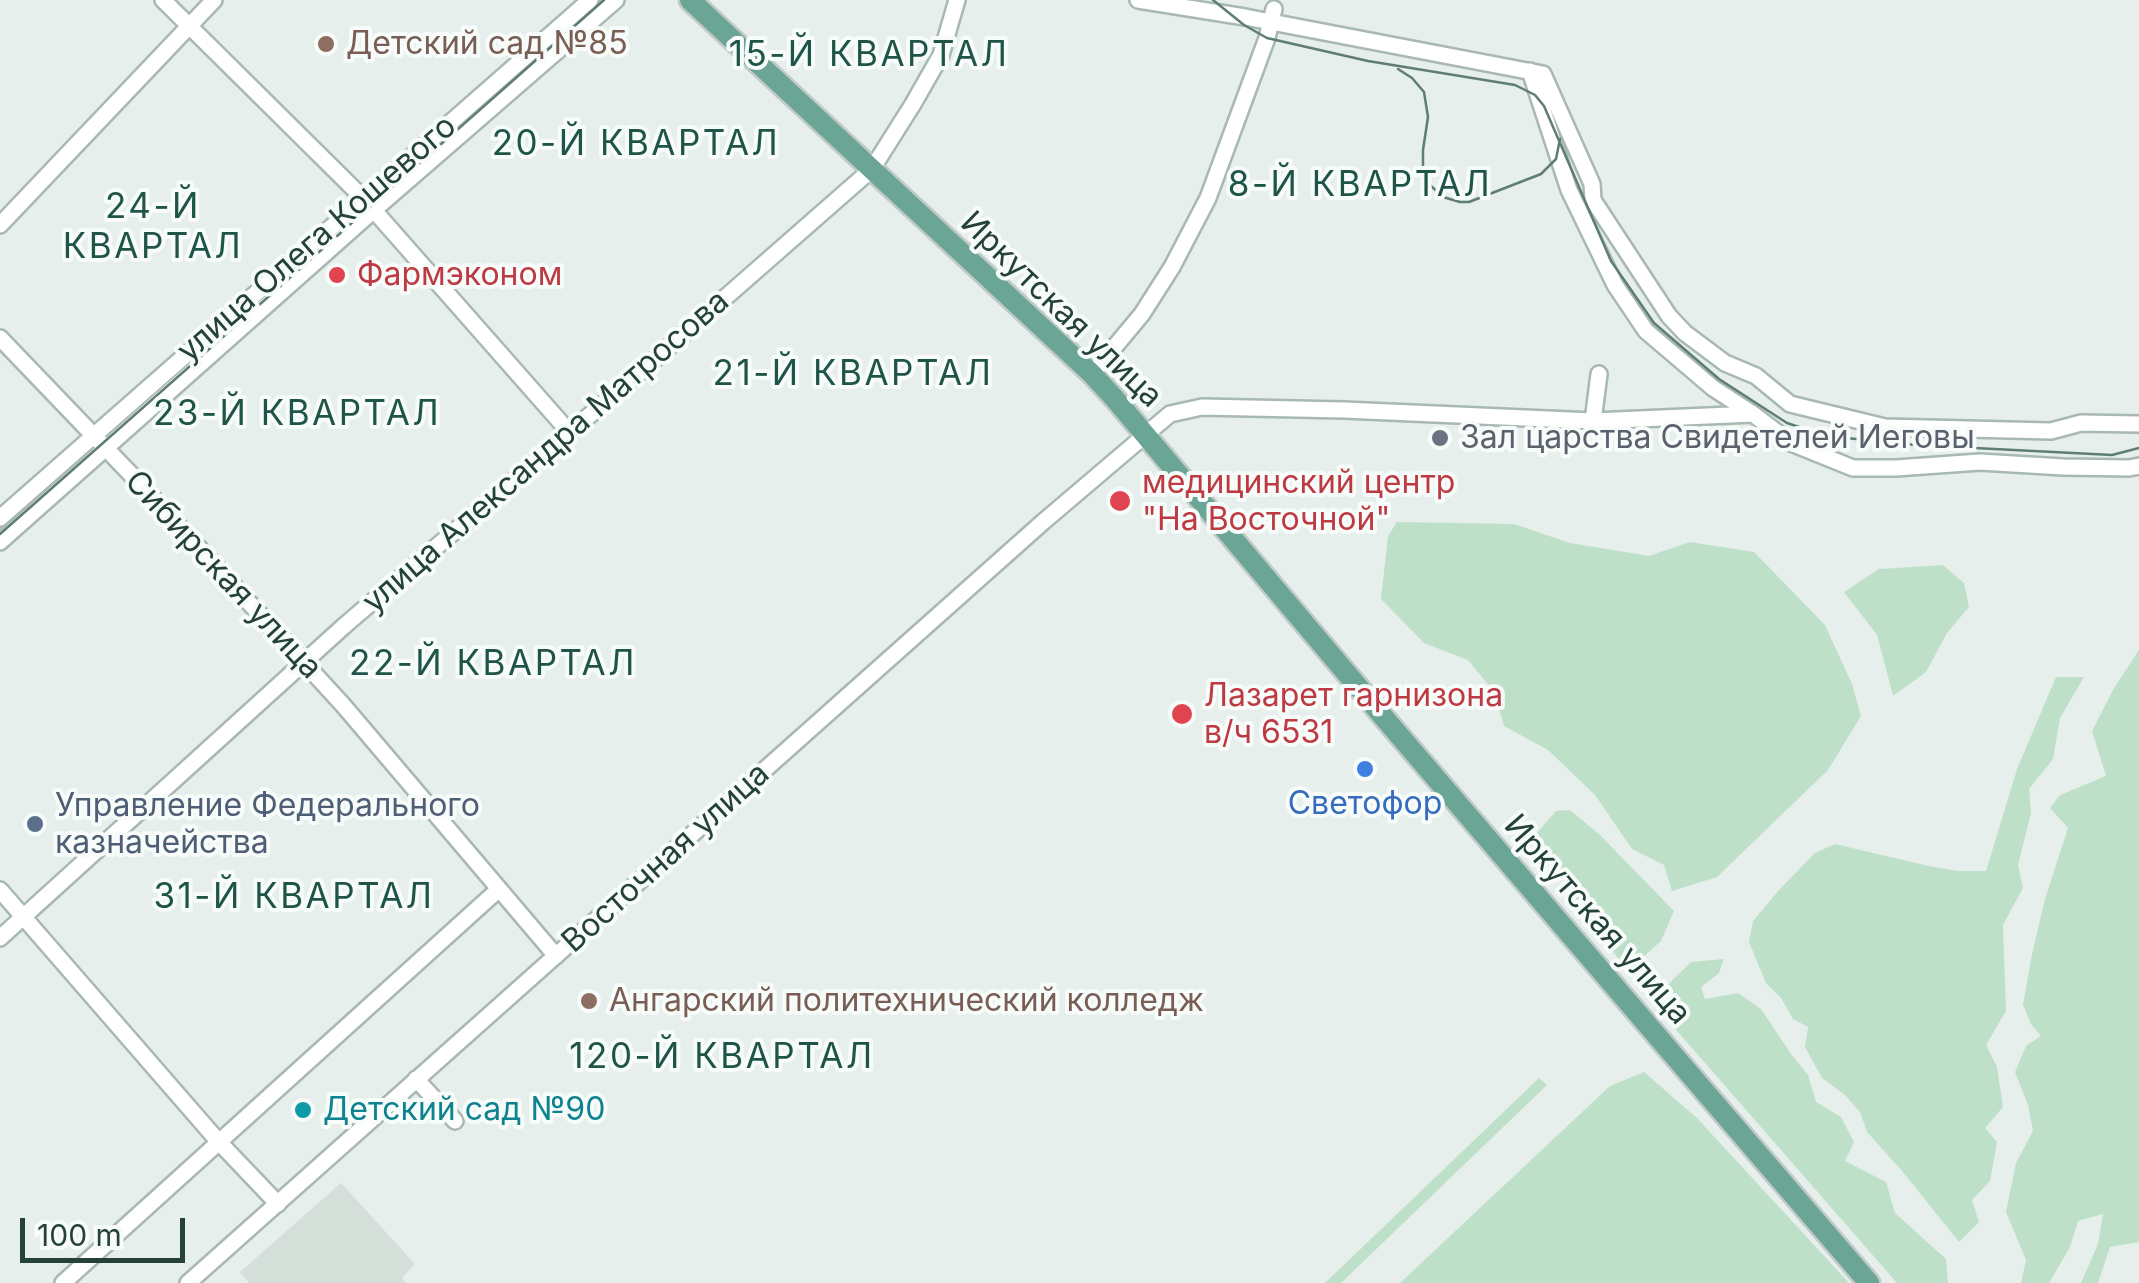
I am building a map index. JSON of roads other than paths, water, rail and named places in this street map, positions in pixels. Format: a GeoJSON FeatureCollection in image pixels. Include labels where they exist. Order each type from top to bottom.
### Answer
{"type":"FeatureCollection","features":[{"type":"Feature","properties":{"kind":"main road","name":"Иркутская улица"},"geometry":{"type":"LineString","coordinates":[[690,0],[1092,374],[1869,1283]]}},
{"type":"Feature","properties":{"kind":"street"},"geometry":{"type":"LineString","coordinates":[[162,0],[369,205],[570,432]]}},
{"type":"Feature","properties":{"kind":"street"},"geometry":{"type":"LineString","coordinates":[[0,225],[214,0]]}},
{"type":"Feature","properties":{"kind":"street","name":"улица Олега Кошевого"},"geometry":{"type":"LineString","coordinates":[[0,542],[107,448],[590,0]]}},
{"type":"Feature","properties":{"kind":"street","name":"улица Олега Кошевого"},"geometry":{"type":"LineString","coordinates":[[0,518],[93,434],[616,0]]}},
{"type":"Feature","properties":{"kind":"street","name":"улица Александра Матросова"},"geometry":{"type":"LineString","coordinates":[[0,938],[304,662],[872,169],[941,55],[958,0]]}},
{"type":"Feature","properties":{"kind":"street"},"geometry":{"type":"LineString","coordinates":[[1138,0],[1273,16],[1537,73]]}},
{"type":"Feature","properties":{"kind":"street"},"geometry":{"type":"LineString","coordinates":[[1092,374],[1142,314],[1208,198],[1273,16]]}},
{"type":"Feature","properties":{"kind":"street"},"geometry":{"type":"LineString","coordinates":[[1537,73],[1569,190],[1616,284],[1646,331],[1714,388],[1791,443],[1852,468],[1980,462],[2139,466]]}},
{"type":"Feature","properties":{"kind":"street"},"geometry":{"type":"LineString","coordinates":[[1537,73],[1592,184],[1594,200],[1669,316],[1724,363],[1756,376],[1790,404],[1884,427],[2051,431],[2082,423],[2139,424]]}},
{"type":"Feature","properties":{"kind":"street","name":"Сибирская улица"},"geometry":{"type":"LineString","coordinates":[[0,338],[304,662],[556,956]]}},
{"type":"Feature","properties":{"kind":"street"},"geometry":{"type":"LineString","coordinates":[[1593,421],[1599,374]]}},
{"type":"Feature","properties":{"kind":"street","name":"Восточная улица"},"geometry":{"type":"LineString","coordinates":[[188,1283],[1043,522],[1170,414],[1202,407],[1593,421],[1753,414]]}},
{"type":"Feature","properties":{"kind":"street"},"geometry":{"type":"LineString","coordinates":[[63,1283],[500,889]]}},
{"type":"Feature","properties":{"kind":"street"},"geometry":{"type":"LineString","coordinates":[[0,890],[218,1141],[278,1204]]}},
{"type":"Feature","properties":{"kind":"street"},"geometry":{"type":"LineString","coordinates":[[416,1079],[456,1120]]}},
{"type":"Feature","properties":{"kind":"tram line"},"geometry":{"type":"LineString","coordinates":[[0,534],[604,0]]}},
{"type":"Feature","properties":{"kind":"tram line"},"geometry":{"type":"LineString","coordinates":[[1213,0],[1267,38],[1368,61],[1515,85],[1535,95],[1544,106],[1611,261],[1654,323],[1719,379],[1787,423],[1826,436],[1916,445],[2112,455],[2139,448]]}},
{"type":"Feature","properties":{"kind":"tram line"},"geometry":{"type":"LineString","coordinates":[[1398,69],[1424,92],[1428,117],[1423,169],[1431,186],[1443,197],[1469,202],[1541,174],[1556,159],[1560,139]]}},
{"type":"Feature","properties":{"kind":"place","name":"Детский сад №85"},"geometry":{"type":"Point","coordinates":[326,44]}},
{"type":"Feature","properties":{"kind":"place","name":"Фармэконом"},"geometry":{"type":"Point","coordinates":[337,275]}},
{"type":"Feature","properties":{"kind":"place","name":"Зал царства Свидетелей Иеговы"},"geometry":{"type":"Point","coordinates":[1440,438]}},
{"type":"Feature","properties":{"kind":"place","name":"медицинский центр \"На Восточной\""},"geometry":{"type":"Point","coordinates":[1120,501]}},
{"type":"Feature","properties":{"kind":"place","name":"Лазарет гарнизона в/ч 6531"},"geometry":{"type":"Point","coordinates":[1182,714]}},
{"type":"Feature","properties":{"kind":"place","name":"Светофор"},"geometry":{"type":"Point","coordinates":[1365,769]}},
{"type":"Feature","properties":{"kind":"place","name":"Управление Федерального казначейства"},"geometry":{"type":"Point","coordinates":[35,824]}},
{"type":"Feature","properties":{"kind":"place","name":"Ангарский политехнический колледж"},"geometry":{"type":"Point","coordinates":[589,1001]}},
{"type":"Feature","properties":{"kind":"place","name":"Детский сад №90"},"geometry":{"type":"Point","coordinates":[303,1110]}},
{"type":"Feature","properties":{"kind":"district","name":"15-Й КВАРТАЛ"},"geometry":{"type":"Point","coordinates":[869,55]}},
{"type":"Feature","properties":{"kind":"district","name":"20-Й КВАРТАЛ"},"geometry":{"type":"Point","coordinates":[636,144]}},
{"type":"Feature","properties":{"kind":"district","name":"8-Й КВАРТАЛ"},"geometry":{"type":"Point","coordinates":[1360,185]}},
{"type":"Feature","properties":{"kind":"district","name":"24-Й КВАРТАЛ"},"geometry":{"type":"Point","coordinates":[153,227]}},
{"type":"Feature","properties":{"kind":"district","name":"21-Й КВАРТАЛ"},"geometry":{"type":"Point","coordinates":[853,374]}},
{"type":"Feature","properties":{"kind":"district","name":"23-Й КВАРТАЛ"},"geometry":{"type":"Point","coordinates":[297,414]}},
{"type":"Feature","properties":{"kind":"district","name":"22-Й КВАРТАЛ"},"geometry":{"type":"Point","coordinates":[493,664]}},
{"type":"Feature","properties":{"kind":"district","name":"31-Й КВАРТАЛ"},"geometry":{"type":"Point","coordinates":[294,897]}},
{"type":"Feature","properties":{"kind":"district","name":"120-Й КВАРТАЛ"},"geometry":{"type":"Point","coordinates":[722,1057]}}]}
